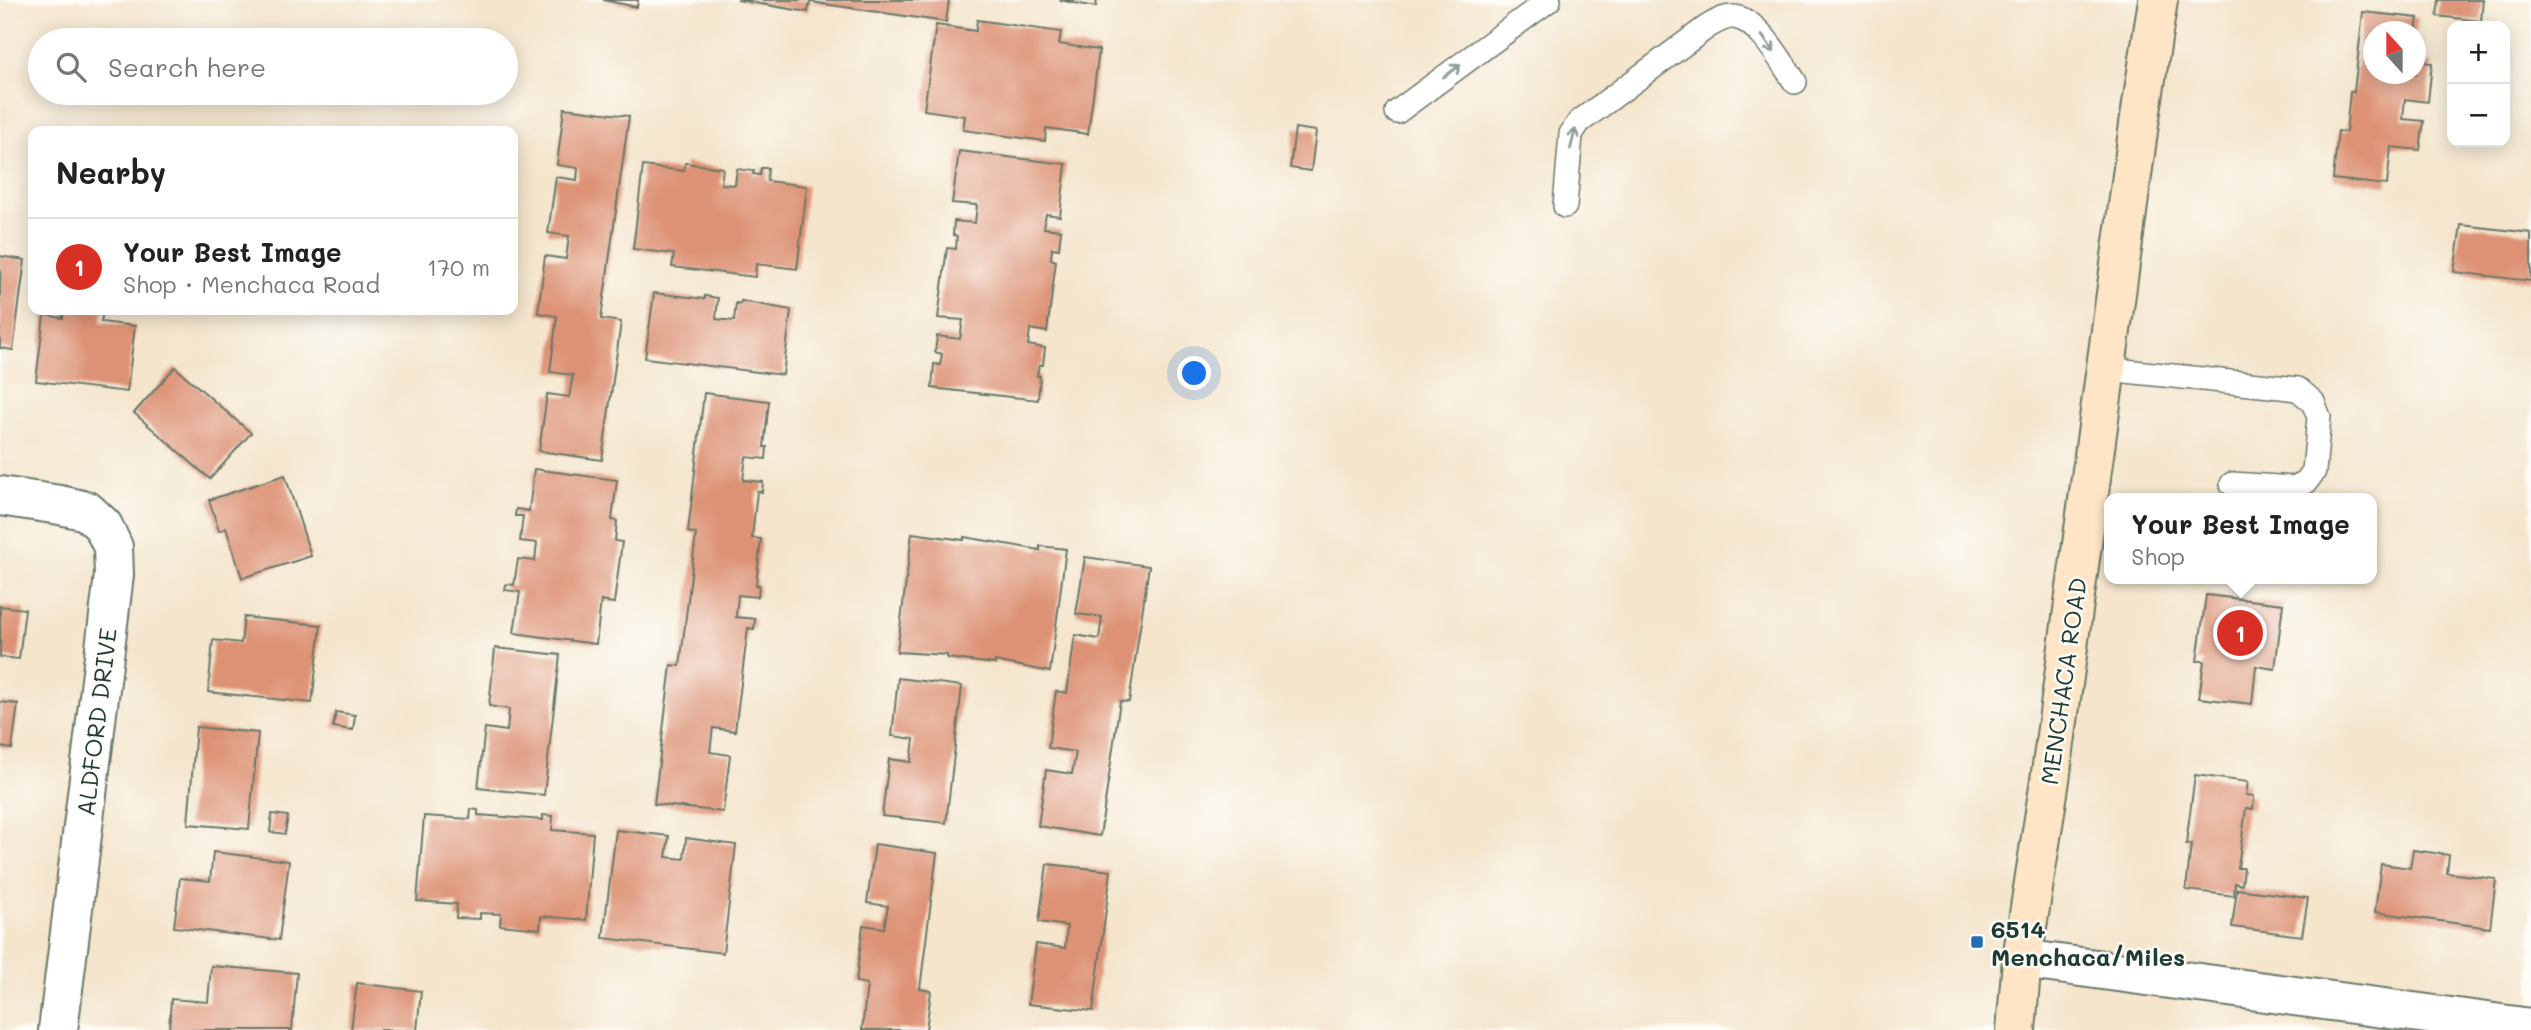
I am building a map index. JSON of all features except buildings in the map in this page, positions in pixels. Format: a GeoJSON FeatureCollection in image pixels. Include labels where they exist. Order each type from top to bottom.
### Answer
{"type":"FeatureCollection","features":[{"type":"Feature","properties":{"kind":"main road","name":"MENCHACA ROAD"},"geometry":{"type":"LineString","coordinates":[[2016,1030],[2022,959],[2050,780],[2158,0]]}},
{"type":"Feature","properties":{"kind":"street","name":"ALDFORD DRIVE"},"geometry":{"type":"LineString","coordinates":[[0,496],[87,511],[103,526],[113,548],[114,575],[58,1030]]}},
{"type":"Feature","properties":{"kind":"street"},"geometry":{"type":"LineString","coordinates":[[2022,959],[2531,1028]]}},
{"type":"Feature","properties":{"kind":"lane"},"geometry":{"type":"LineString","coordinates":[[1397,112],[1549,0]]}},
{"type":"Feature","properties":{"kind":"lane"},"geometry":{"type":"LineString","coordinates":[[1565,206],[1571,134],[1579,122],[1707,27],[1725,18],[1736,17],[1747,22],[1760,33],[1795,82]]}},
{"type":"Feature","properties":{"kind":"lane"},"geometry":{"type":"LineString","coordinates":[[2106,369],[2298,389],[2313,402],[2319,417],[2314,471],[2306,482],[2294,488],[2232,484]]}},
{"type":"Feature","properties":{"kind":"place","name":"Your Best Image"},"geometry":{"type":"Point","coordinates":[2240,633]}},
{"type":"Feature","properties":{"kind":"place","name":"6514 Menchaca/Miles"},"geometry":{"type":"Point","coordinates":[1977,942]}}]}
